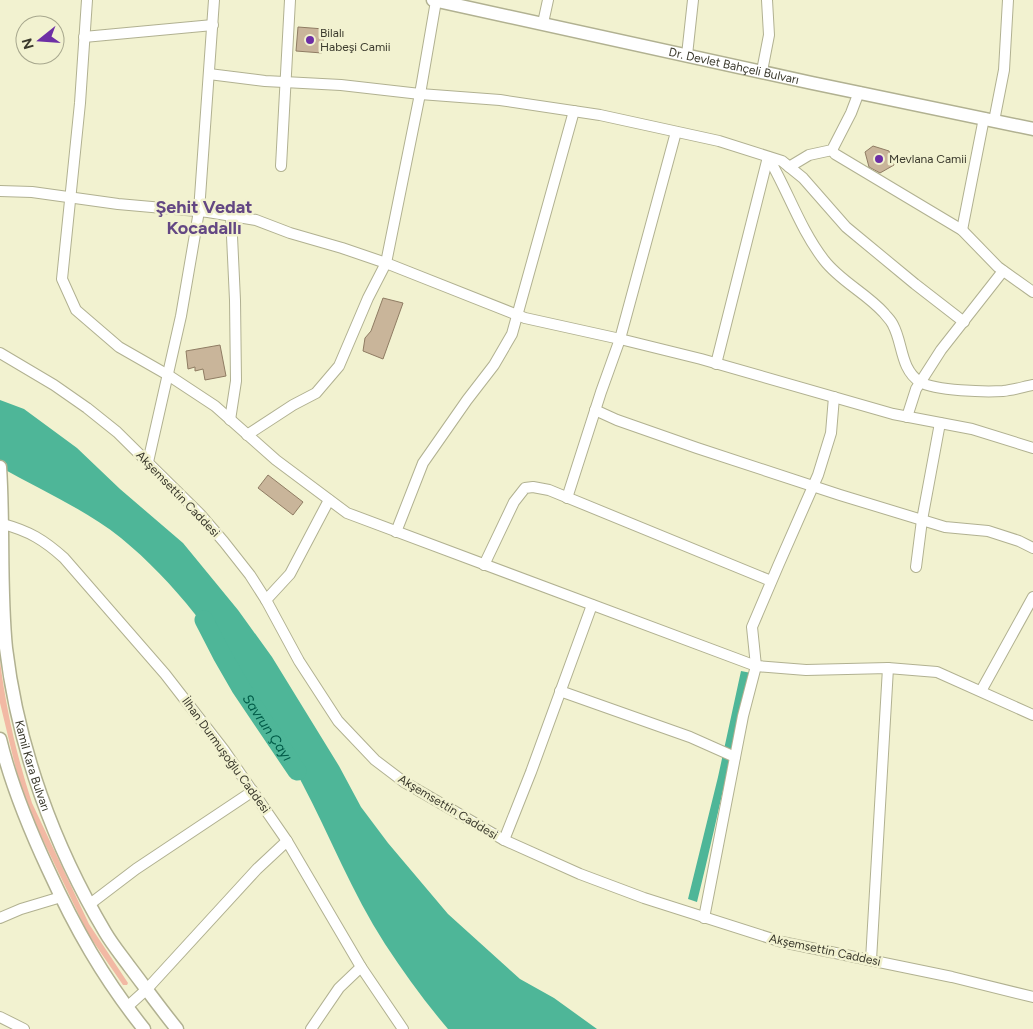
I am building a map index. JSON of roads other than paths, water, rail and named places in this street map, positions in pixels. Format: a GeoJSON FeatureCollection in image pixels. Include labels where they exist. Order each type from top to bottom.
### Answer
{"type":"FeatureCollection","features":[{"type":"Feature","properties":{"kind":"main road","name":"Dr. Devlet Bahçeli Bulvarı"},"geometry":{"type":"LineString","coordinates":[[435,0],[472,4],[543,23],[687,55],[1033,128]]}},
{"type":"Feature","properties":{"kind":"main road","name":"Kamil Kara Bulvarı"},"geometry":{"type":"LineString","coordinates":[[0,467],[6,647],[20,723],[39,792],[50,822],[106,934],[177,1029]]}},
{"type":"Feature","properties":{"kind":"main road","name":"Kamil Kara Bulvarı"},"geometry":{"type":"LineString","coordinates":[[0,739],[18,803],[61,898],[81,938],[144,1029]]}},
{"type":"Feature","properties":{"kind":"street"},"geometry":{"type":"LineString","coordinates":[[86,0],[80,103],[62,279],[76,310],[119,346],[215,406],[276,460],[347,513],[756,666],[806,670],[888,668],[938,672],[1033,715]]}},
{"type":"Feature","properties":{"kind":"street"},"geometry":{"type":"LineString","coordinates":[[148,462],[181,316],[199,211],[214,0]]}},
{"type":"Feature","properties":{"kind":"street"},"geometry":{"type":"LineString","coordinates":[[281,166],[290,0]]}},
{"type":"Feature","properties":{"kind":"street"},"geometry":{"type":"LineString","coordinates":[[247,435],[316,393],[339,366],[368,298],[386,263],[420,94],[435,0]]}},
{"type":"Feature","properties":{"kind":"street"},"geometry":{"type":"LineString","coordinates":[[543,23],[548,0]]}},
{"type":"Feature","properties":{"kind":"street"},"geometry":{"type":"LineString","coordinates":[[687,55],[693,0]]}},
{"type":"Feature","properties":{"kind":"street"},"geometry":{"type":"LineString","coordinates":[[762,71],[768,35],[767,0]]}},
{"type":"Feature","properties":{"kind":"street"},"geometry":{"type":"LineString","coordinates":[[962,230],[989,120],[1004,70],[1008,0]]}},
{"type":"Feature","properties":{"kind":"street"},"geometry":{"type":"LineString","coordinates":[[84,37],[212,25]]}},
{"type":"Feature","properties":{"kind":"street"},"geometry":{"type":"LineString","coordinates":[[209,74],[500,100],[600,114],[718,141],[782,161],[804,178],[846,227],[964,322]]}},
{"type":"Feature","properties":{"kind":"street"},"geometry":{"type":"LineString","coordinates":[[832,150],[851,113],[859,92]]}},
{"type":"Feature","properties":{"kind":"street"},"geometry":{"type":"LineString","coordinates":[[396,532],[423,463],[466,400],[494,365],[512,334],[574,111]]}},
{"type":"Feature","properties":{"kind":"street"},"geometry":{"type":"LineString","coordinates":[[567,498],[620,339],[676,132]]}},
{"type":"Feature","properties":{"kind":"street"},"geometry":{"type":"LineString","coordinates":[[789,167],[810,155],[832,150]]}},
{"type":"Feature","properties":{"kind":"street"},"geometry":{"type":"LineString","coordinates":[[832,150],[835,154],[962,230],[1003,271],[1033,292]]}},
{"type":"Feature","properties":{"kind":"street"},"geometry":{"type":"LineString","coordinates":[[716,364],[768,157]]}},
{"type":"Feature","properties":{"kind":"street"},"geometry":{"type":"LineString","coordinates":[[768,157],[802,226],[825,262],[874,301],[893,324],[903,360],[914,376],[930,386],[960,390],[1003,391],[1033,385]]}},
{"type":"Feature","properties":{"kind":"street"},"geometry":{"type":"LineString","coordinates":[[0,192],[32,192],[118,204],[199,211],[256,220],[290,233],[386,263],[525,318],[620,339],[907,417],[972,429],[1033,448]]}},
{"type":"Feature","properties":{"kind":"street"},"geometry":{"type":"LineString","coordinates":[[230,420],[236,381],[231,216]]}},
{"type":"Feature","properties":{"kind":"street"},"geometry":{"type":"LineString","coordinates":[[907,417],[916,389],[941,350],[1003,271]]}},
{"type":"Feature","properties":{"kind":"street","name":"Akşemsettin Caddesi"},"geometry":{"type":"LineString","coordinates":[[0,353],[69,395],[117,432],[224,542],[250,575],[266,600],[299,661],[338,721],[356,742],[404,782],[504,840],[580,874],[644,898],[782,942],[952,977],[1033,997]]}},
{"type":"Feature","properties":{"kind":"street"},"geometry":{"type":"LineString","coordinates":[[704,918],[743,716],[756,666],[752,627],[818,475],[831,433],[834,398]]}},
{"type":"Feature","properties":{"kind":"street"},"geometry":{"type":"LineString","coordinates":[[596,410],[616,420],[814,486],[945,526],[988,531],[1019,541],[1033,548]]}},
{"type":"Feature","properties":{"kind":"street"},"geometry":{"type":"LineString","coordinates":[[916,567],[922,520],[940,423]]}},
{"type":"Feature","properties":{"kind":"street"},"geometry":{"type":"LineString","coordinates":[[484,565],[514,502],[525,488],[533,488],[549,490],[771,581]]}},
{"type":"Feature","properties":{"kind":"street"},"geometry":{"type":"LineString","coordinates":[[266,600],[290,574],[329,500]]}},
{"type":"Feature","properties":{"kind":"street","name":"İlhan Durmuşoğlu Caddesi"},"geometry":{"type":"LineString","coordinates":[[3,518],[43,540],[64,558],[185,698],[287,841],[360,967],[402,1029]]}},
{"type":"Feature","properties":{"kind":"street"},"geometry":{"type":"LineString","coordinates":[[981,691],[1033,597]]}},
{"type":"Feature","properties":{"kind":"street"},"geometry":{"type":"LineString","coordinates":[[504,840],[592,605]]}},
{"type":"Feature","properties":{"kind":"street"},"geometry":{"type":"LineString","coordinates":[[871,960],[888,668]]}},
{"type":"Feature","properties":{"kind":"street"},"geometry":{"type":"LineString","coordinates":[[560,690],[690,737],[735,757]]}},
{"type":"Feature","properties":{"kind":"street"},"geometry":{"type":"LineString","coordinates":[[90,904],[136,869],[253,791]]}},
{"type":"Feature","properties":{"kind":"street"},"geometry":{"type":"LineString","coordinates":[[127,1007],[147,990],[257,869],[287,841]]}},
{"type":"Feature","properties":{"kind":"street"},"geometry":{"type":"LineString","coordinates":[[0,918],[21,909],[61,898]]}},
{"type":"Feature","properties":{"kind":"street"},"geometry":{"type":"LineString","coordinates":[[311,1029],[339,988],[360,967]]}},
{"type":"Feature","properties":{"kind":"street"},"geometry":{"type":"LineString","coordinates":[[0,1017],[24,1029]]}},
{"type":"Feature","properties":{"kind":"water"},"geometry":{"type":"Polygon","coordinates":[[[0,400],[24,409],[77,448],[120,489],[183,543],[238,610],[272,657],[339,766],[361,807],[388,843],[448,914],[520,979],[554,998],[597,1029],[448,1029],[407,977],[373,925],[312,803],[265,716],[223,651],[200,620],[149,563],[121,538],[93,518],[0,467],[0,400]]]}},
{"type":"Feature","properties":{"kind":"water"},"geometry":{"type":"Polygon","coordinates":[[[741,671],[751,673],[697,902],[688,899],[718,777],[741,671]]]}},
{"type":"Feature","properties":{"kind":"waterway","name":"Savrun Çayı"},"geometry":{"type":"LineString","coordinates":[[204,620],[241,688],[297,771]]}},
{"type":"Feature","properties":{"kind":"place","name":"Bilalı Habeşi Camii"},"geometry":{"type":"Point","coordinates":[310,40]}},
{"type":"Feature","properties":{"kind":"place","name":"Mevlana Camii"},"geometry":{"type":"Point","coordinates":[879,159]}},
{"type":"Feature","properties":{"kind":"district","name":"Şehit Vedat Kocadallı"},"geometry":{"type":"Point","coordinates":[204,217]}}]}
